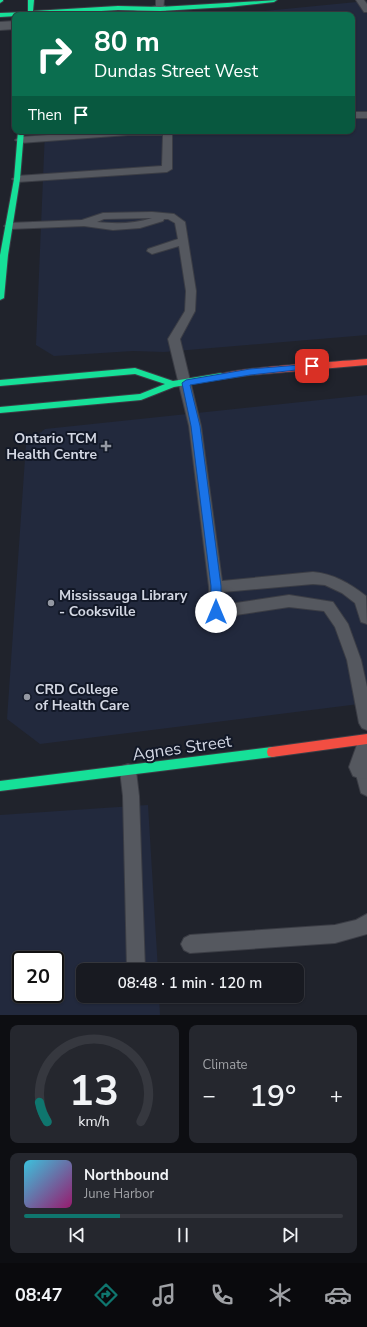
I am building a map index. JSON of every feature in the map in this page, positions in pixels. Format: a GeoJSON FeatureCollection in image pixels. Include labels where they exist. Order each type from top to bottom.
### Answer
{"type":"FeatureCollection","features":[{"type":"Feature","properties":{"kind":"main road"},"geometry":{"type":"LineString","coordinates":[[30,12],[31,0]]}},
{"type":"Feature","properties":{"kind":"main road"},"geometry":{"type":"LineString","coordinates":[[59,12],[160,5],[228,5],[274,0]]}},
{"type":"Feature","properties":{"kind":"main road"},"geometry":{"type":"LineString","coordinates":[[0,15],[12,15]]}},
{"type":"Feature","properties":{"kind":"main road"},"geometry":{"type":"LineString","coordinates":[[0,298],[9,226],[17,179],[21,136]]}},
{"type":"Feature","properties":{"kind":"main road"},"geometry":{"type":"LineString","coordinates":[[0,410],[141,397],[172,384],[250,372],[367,362]]}},
{"type":"Feature","properties":{"kind":"main road"},"geometry":{"type":"LineString","coordinates":[[0,383],[135,371],[172,384]]}},
{"type":"Feature","properties":{"kind":"main road","name":"Agnes Street"},"geometry":{"type":"LineString","coordinates":[[0,786],[367,740]]}},
{"type":"Feature","properties":{"kind":"street"},"geometry":{"type":"LineString","coordinates":[[142,12],[160,5]]}},
{"type":"Feature","properties":{"kind":"street"},"geometry":{"type":"LineString","coordinates":[[0,26],[12,25]]}},
{"type":"Feature","properties":{"kind":"lane"},"geometry":{"type":"LineString","coordinates":[[360,0],[367,10]]}},
{"type":"Feature","properties":{"kind":"lane"},"geometry":{"type":"LineString","coordinates":[[355,115],[367,115]]}},
{"type":"Feature","properties":{"kind":"lane"},"geometry":{"type":"LineString","coordinates":[[21,136],[74,134]]}},
{"type":"Feature","properties":{"kind":"lane"},"geometry":{"type":"LineString","coordinates":[[17,179],[167,169],[168,134]]}},
{"type":"Feature","properties":{"kind":"lane"},"geometry":{"type":"LineString","coordinates":[[9,226],[83,223],[103,216],[170,216],[180,222],[191,291],[190,311],[174,339],[186,383],[195,426],[216,586],[216,612],[288,602],[328,606],[341,624],[354,660],[367,723]]}},
{"type":"Feature","properties":{"kind":"lane"},"geometry":{"type":"LineString","coordinates":[[152,250],[183,241]]}},
{"type":"Feature","properties":{"kind":"lane"},"geometry":{"type":"LineString","coordinates":[[216,586],[313,578],[327,579],[347,589],[361,600],[366,618]]}},
{"type":"Feature","properties":{"kind":"lane"},"geometry":{"type":"LineString","coordinates":[[128,771],[131,796],[136,963]]}},
{"type":"Feature","properties":{"kind":"lane"},"geometry":{"type":"LineString","coordinates":[[190,944],[335,934],[360,928],[367,923]]}},
{"type":"Feature","properties":{"kind":"shaded area"},"geometry":{"type":"Polygon","coordinates":[[[367,1],[367,335],[164,352],[133,351],[54,356],[36,345],[45,134],[355,134],[355,12],[254,12],[367,1]]]}},
{"type":"Feature","properties":{"kind":"shaded area"},"geometry":{"type":"Polygon","coordinates":[[[367,395],[367,703],[40,744],[7,719],[26,444],[45,429],[367,395]]]}},
{"type":"Feature","properties":{"kind":"shaded area"},"geometry":{"type":"Polygon","coordinates":[[[148,805],[158,963],[76,963],[76,1003],[159,1003],[160,1015],[0,1015],[0,815],[148,805]]]}},
{"type":"Feature","properties":{"kind":"traffic: fast"},"geometry":{"type":"LineString","coordinates":[[30,12],[31,0]]}},
{"type":"Feature","properties":{"kind":"traffic: fast"},"geometry":{"type":"LineString","coordinates":[[51,12],[118,8],[160,9],[228,5],[274,0]]}},
{"type":"Feature","properties":{"kind":"traffic: fast"},"geometry":{"type":"LineString","coordinates":[[0,15],[12,14]]}},
{"type":"Feature","properties":{"kind":"traffic: fast"},"geometry":{"type":"LineString","coordinates":[[0,298],[4,255],[17,179],[21,134]]}},
{"type":"Feature","properties":{"kind":"traffic: fast"},"geometry":{"type":"LineString","coordinates":[[0,383],[135,371],[173,384]]}},
{"type":"Feature","properties":{"kind":"traffic: fast"},"geometry":{"type":"LineString","coordinates":[[0,410],[141,397],[173,384],[221,376]]}},
{"type":"Feature","properties":{"kind":"traffic: fast"},"geometry":{"type":"LineString","coordinates":[[0,786],[272,752]]}},
{"type":"Feature","properties":{"kind":"traffic: jam"},"geometry":{"type":"LineString","coordinates":[[221,376],[250,372],[367,362]]}},
{"type":"Feature","properties":{"kind":"traffic: jam"},"geometry":{"type":"LineString","coordinates":[[272,752],[367,739]]}},
{"type":"Feature","properties":{"kind":"place","name":"Ontario TCM Health Centre"},"geometry":{"type":"Point","coordinates":[106,446]}},
{"type":"Feature","properties":{"kind":"place","name":"Mississauga Library - Cooksville"},"geometry":{"type":"Point","coordinates":[51,603]}},
{"type":"Feature","properties":{"kind":"place","name":"CRD College of Health Care"},"geometry":{"type":"Point","coordinates":[27,697]}},
{"type":"Feature","properties":{"kind":"route"},"geometry":{"type":"LineString","coordinates":[[216,612],[216,586],[195,426],[186,383],[250,372],[312,366]]}}]}
